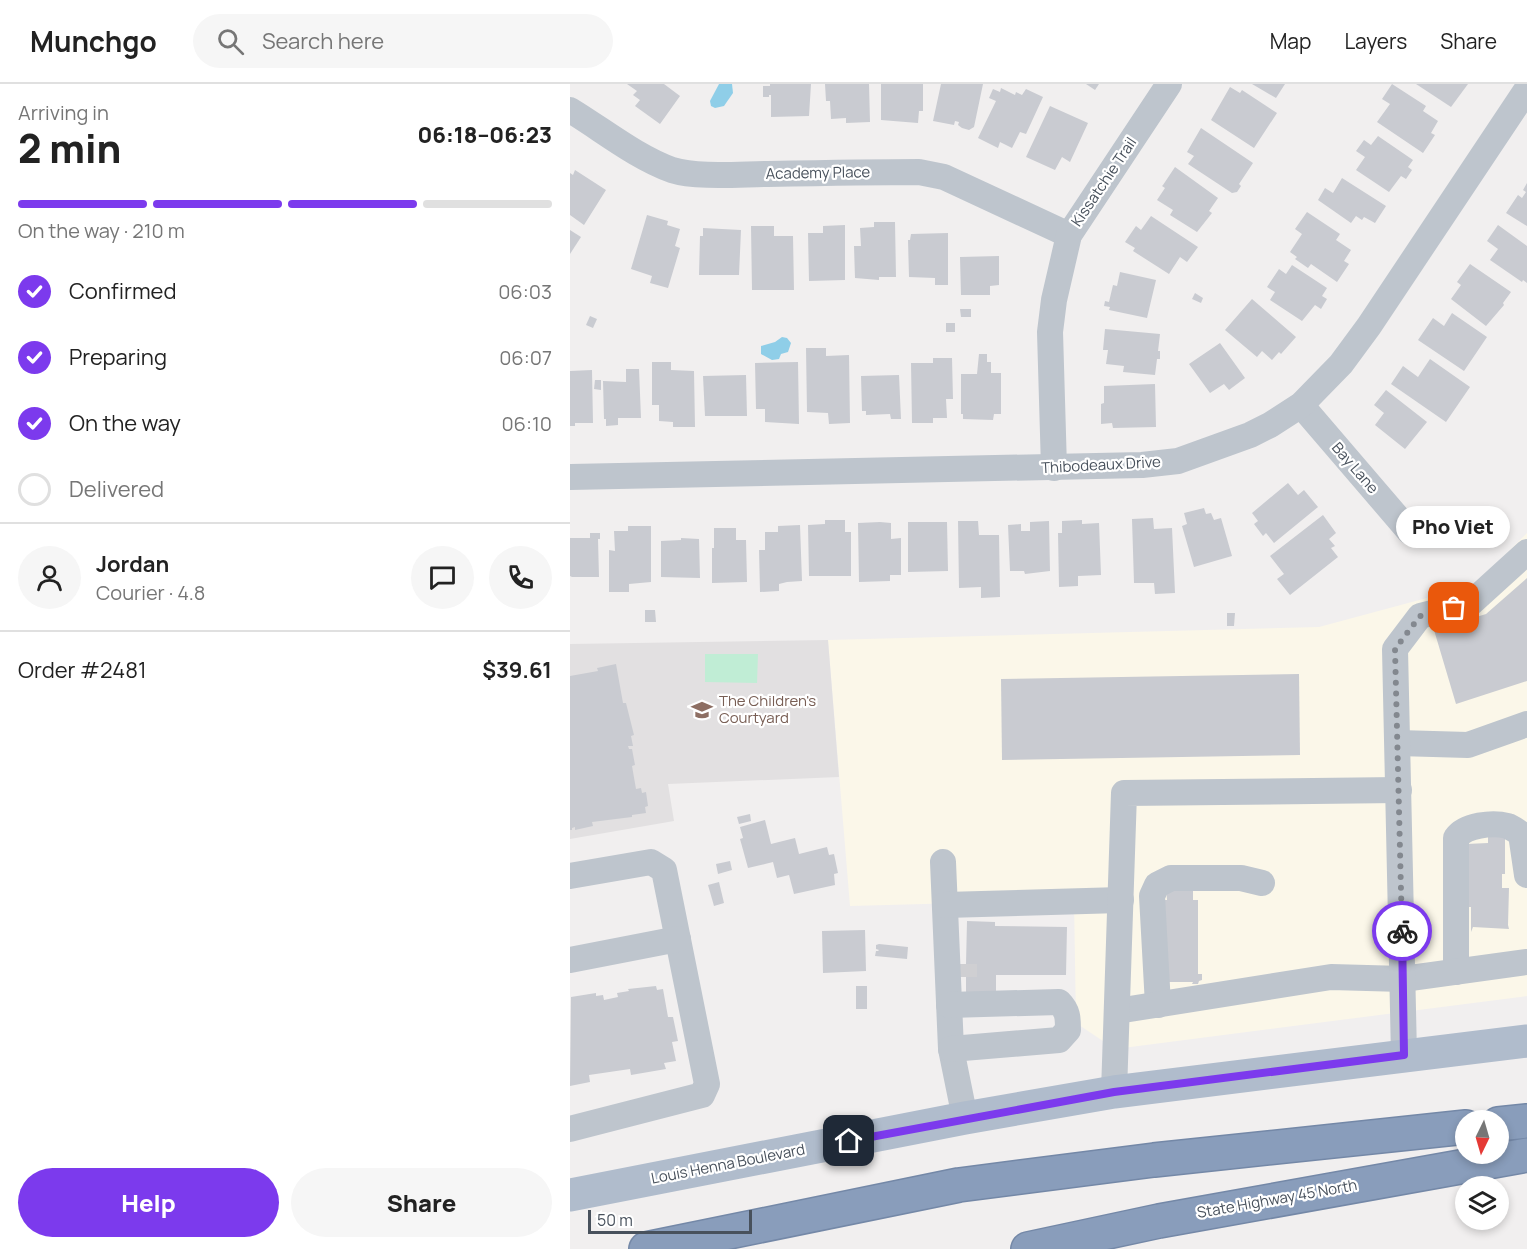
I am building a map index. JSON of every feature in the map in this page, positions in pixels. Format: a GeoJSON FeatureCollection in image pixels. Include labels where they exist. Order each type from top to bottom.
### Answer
{"type":"FeatureCollection","features":[{"type":"Feature","properties":{"kind":"highway"},"geometry":{"type":"LineString","coordinates":[[1509,1123],[1527,1121]]}},
{"type":"Feature","properties":{"kind":"highway"},"geometry":{"type":"LineString","coordinates":[[646,1249],[959,1185],[1154,1160],[1455,1128]]}},
{"type":"Feature","properties":{"kind":"highway","name":"State Highway 45 North"},"geometry":{"type":"LineString","coordinates":[[1028,1249],[1159,1221],[1527,1155]]}},
{"type":"Feature","properties":{"kind":"main road","name":"Louis Henna Boulevard"},"geometry":{"type":"LineString","coordinates":[[570,1195],[965,1118],[1114,1092],[1527,1041]]}},
{"type":"Feature","properties":{"kind":"street","name":"Kissatchie Trail"},"geometry":{"type":"LineString","coordinates":[[1054,468],[1050,332],[1054,300],[1069,235],[1169,84]]}},
{"type":"Feature","properties":{"kind":"street","name":"Thibodeaux Drive"},"geometry":{"type":"LineString","coordinates":[[570,477],[1142,465],[1178,461],[1250,435],[1301,405],[1341,364],[1369,326],[1527,89]]}},
{"type":"Feature","properties":{"kind":"street","name":"Academy Place"},"geometry":{"type":"LineString","coordinates":[[570,110],[660,165],[675,171],[744,174],[919,172],[944,177],[1069,235]]}},
{"type":"Feature","properties":{"kind":"street","name":"Bay Lane"},"geometry":{"type":"LineString","coordinates":[[1301,405],[1409,531]]}},
{"type":"Feature","properties":{"kind":"street"},"geometry":{"type":"LineString","coordinates":[[1404,1055],[1395,649],[1420,616],[1471,603],[1527,552]]}},
{"type":"Feature","properties":{"kind":"street"},"geometry":{"type":"LineString","coordinates":[[1398,743],[1468,745],[1527,724]]}},
{"type":"Feature","properties":{"kind":"street"},"geometry":{"type":"LineString","coordinates":[[1114,1092],[1124,794],[1399,790]]}},
{"type":"Feature","properties":{"kind":"street"},"geometry":{"type":"LineString","coordinates":[[1456,972],[1456,838],[1461,831],[1491,825],[1508,826],[1521,834],[1527,875]]}},
{"type":"Feature","properties":{"kind":"street"},"geometry":{"type":"LineString","coordinates":[[570,876],[651,862],[664,870],[707,1084],[702,1095],[570,1129]]}},
{"type":"Feature","properties":{"kind":"street"},"geometry":{"type":"LineString","coordinates":[[944,862],[945,905],[956,1004]]}},
{"type":"Feature","properties":{"kind":"street"},"geometry":{"type":"LineString","coordinates":[[1158,1005],[1152,896],[1157,885],[1171,878],[1241,878],[1262,883]]}},
{"type":"Feature","properties":{"kind":"street"},"geometry":{"type":"LineString","coordinates":[[945,905],[1121,900]]}},
{"type":"Feature","properties":{"kind":"street"},"geometry":{"type":"LineString","coordinates":[[965,1118],[951,1049],[956,1004],[964,970],[963,923],[976,904]]}},
{"type":"Feature","properties":{"kind":"street"},"geometry":{"type":"LineString","coordinates":[[570,960],[678,939]]}},
{"type":"Feature","properties":{"kind":"street"},"geometry":{"type":"LineString","coordinates":[[1117,1011],[1331,977],[1403,979],[1527,962]]}},
{"type":"Feature","properties":{"kind":"street"},"geometry":{"type":"LineString","coordinates":[[951,1049],[1059,1040],[1068,1030],[1066,1009],[1059,1002],[956,1004]]}},
{"type":"Feature","properties":{"kind":"shaded area"},"geometry":{"type":"Polygon","coordinates":[[[1527,533],[1527,996],[1115,1049],[1076,1023],[1074,900],[850,906],[828,640],[1319,627],[1475,585],[1527,533]]]}},
{"type":"Feature","properties":{"kind":"shaded area","name":"The Children's Courtyard"},"geometry":{"type":"Polygon","coordinates":[[[828,640],[839,777],[668,784],[674,821],[570,839],[570,644],[828,640]]]}},
{"type":"Feature","properties":{"kind":"green space"},"geometry":{"type":"Polygon","coordinates":[[[705,654],[758,654],[757,683],[705,682],[705,654]]]}},
{"type":"Feature","properties":{"kind":"water"},"geometry":{"type":"Polygon","coordinates":[[[719,84],[732,84],[733,93],[724,106],[715,108],[711,106],[710,101],[719,84]]]}},
{"type":"Feature","properties":{"kind":"water"},"geometry":{"type":"Polygon","coordinates":[[[782,337],[787,338],[791,343],[788,352],[781,354],[779,359],[772,360],[761,354],[761,346],[775,342],[782,337]]]}},
{"type":"Feature","properties":{"kind":"building"},"geometry":{"type":"Polygon","coordinates":[[[627,84],[664,84],[680,96],[660,124],[635,106],[640,100],[633,95],[637,91],[627,84]]]}},
{"type":"Feature","properties":{"kind":"building"},"geometry":{"type":"Polygon","coordinates":[[[770,84],[811,84],[809,116],[771,117],[771,95],[763,97],[763,86],[770,86],[770,84]]]}},
{"type":"Feature","properties":{"kind":"building"},"geometry":{"type":"Polygon","coordinates":[[[825,84],[869,84],[870,122],[846,123],[846,118],[831,119],[830,101],[826,101],[825,84]]]}},
{"type":"Feature","properties":{"kind":"building"},"geometry":{"type":"Polygon","coordinates":[[[881,84],[923,84],[923,111],[919,111],[918,123],[881,120],[881,84]]]}},
{"type":"Feature","properties":{"kind":"building"},"geometry":{"type":"Polygon","coordinates":[[[941,84],[983,84],[974,127],[969,130],[962,128],[958,125],[959,122],[955,121],[954,125],[933,121],[941,84]]]}},
{"type":"Feature","properties":{"kind":"building"},"geometry":{"type":"Polygon","coordinates":[[[1086,84],[1099,84],[1095,90],[1086,84]]]}},
{"type":"Feature","properties":{"kind":"building"},"geometry":{"type":"Polygon","coordinates":[[[1252,84],[1285,84],[1276,98],[1252,84]]]}},
{"type":"Feature","properties":{"kind":"building"},"geometry":{"type":"Polygon","coordinates":[[[1392,84],[1426,106],[1423,111],[1438,121],[1431,133],[1435,135],[1423,153],[1377,122],[1390,104],[1382,99],[1392,84]]]}},
{"type":"Feature","properties":{"kind":"building"},"geometry":{"type":"Polygon","coordinates":[[[1416,84],[1468,84],[1451,107],[1416,84]]]}},
{"type":"Feature","properties":{"kind":"building"},"geometry":{"type":"Polygon","coordinates":[[[1230,87],[1240,93],[1242,90],[1277,113],[1254,148],[1211,120],[1230,87]]]}},
{"type":"Feature","properties":{"kind":"building"},"geometry":{"type":"Polygon","coordinates":[[[1001,88],[1015,95],[1016,92],[1022,95],[1026,89],[1043,97],[1026,134],[1020,132],[1012,148],[1000,142],[998,148],[978,138],[996,101],[989,98],[993,89],[1000,92],[1001,88]]]}},
{"type":"Feature","properties":{"kind":"building"},"geometry":{"type":"Polygon","coordinates":[[[1050,106],[1088,123],[1070,162],[1062,157],[1055,170],[1026,157],[1050,106]]]}},
{"type":"Feature","properties":{"kind":"building"},"geometry":{"type":"Polygon","coordinates":[[[1201,128],[1253,163],[1239,184],[1241,186],[1237,192],[1232,193],[1188,164],[1194,156],[1187,152],[1201,128]]]}},
{"type":"Feature","properties":{"kind":"building"},"geometry":{"type":"Polygon","coordinates":[[[1378,136],[1413,160],[1408,167],[1412,170],[1406,179],[1401,176],[1389,192],[1356,170],[1365,157],[1356,151],[1364,140],[1371,145],[1378,136]]]}},
{"type":"Feature","properties":{"kind":"building"},"geometry":{"type":"Polygon","coordinates":[[[1175,167],[1218,198],[1209,211],[1212,213],[1197,232],[1170,215],[1173,210],[1157,200],[1165,188],[1162,186],[1175,167]]]}},
{"type":"Feature","properties":{"kind":"building"},"geometry":{"type":"Polygon","coordinates":[[[575,170],[606,190],[584,225],[570,215],[570,173],[573,175],[575,170]]]}},
{"type":"Feature","properties":{"kind":"building"},"geometry":{"type":"Polygon","coordinates":[[[1342,178],[1386,206],[1375,223],[1364,217],[1362,220],[1356,216],[1351,223],[1318,200],[1325,188],[1333,193],[1342,178]]]}},
{"type":"Feature","properties":{"kind":"building"},"geometry":{"type":"Polygon","coordinates":[[[1527,183],[1527,226],[1506,213],[1518,195],[1522,198],[1526,192],[1523,190],[1527,183]]]}},
{"type":"Feature","properties":{"kind":"building"},"geometry":{"type":"Polygon","coordinates":[[[1307,212],[1340,234],[1336,240],[1351,250],[1344,261],[1349,264],[1337,282],[1311,264],[1308,268],[1295,259],[1297,257],[1290,252],[1302,234],[1295,229],[1307,212]]]}},
{"type":"Feature","properties":{"kind":"building"},"geometry":{"type":"Polygon","coordinates":[[[647,215],[668,221],[667,225],[680,229],[675,246],[680,248],[668,288],[650,283],[652,276],[631,269],[647,215]]]}},
{"type":"Feature","properties":{"kind":"building"},"geometry":{"type":"Polygon","coordinates":[[[1151,216],[1198,247],[1187,262],[1180,257],[1169,274],[1133,251],[1135,248],[1125,242],[1136,226],[1141,230],[1151,216]]]}},
{"type":"Feature","properties":{"kind":"building"},"geometry":{"type":"Polygon","coordinates":[[[874,222],[895,222],[896,277],[879,277],[879,280],[855,278],[854,246],[861,246],[860,228],[874,227],[874,222]]]}},
{"type":"Feature","properties":{"kind":"building"},"geometry":{"type":"Polygon","coordinates":[[[845,225],[845,280],[809,281],[808,233],[823,233],[823,226],[845,225]]]}},
{"type":"Feature","properties":{"kind":"building"},"geometry":{"type":"Polygon","coordinates":[[[1498,225],[1527,246],[1527,283],[1490,260],[1498,249],[1487,241],[1498,225]]]}},
{"type":"Feature","properties":{"kind":"building"},"geometry":{"type":"Polygon","coordinates":[[[751,226],[774,226],[774,236],[793,236],[794,290],[752,290],[751,226]]]}},
{"type":"Feature","properties":{"kind":"building"},"geometry":{"type":"Polygon","coordinates":[[[703,228],[741,230],[739,275],[699,275],[700,236],[703,236],[703,228]]]}},
{"type":"Feature","properties":{"kind":"building"},"geometry":{"type":"Polygon","coordinates":[[[570,230],[581,237],[570,254],[570,230]]]}},
{"type":"Feature","properties":{"kind":"building"},"geometry":{"type":"Polygon","coordinates":[[[948,233],[948,285],[935,285],[935,278],[909,277],[908,240],[911,234],[948,233]]]}},
{"type":"Feature","properties":{"kind":"building"},"geometry":{"type":"Polygon","coordinates":[[[999,256],[999,285],[990,286],[990,295],[961,295],[960,257],[999,256]]]}},
{"type":"Feature","properties":{"kind":"building"},"geometry":{"type":"Polygon","coordinates":[[[1470,264],[1511,292],[1503,303],[1504,305],[1486,326],[1451,299],[1461,285],[1457,282],[1470,264]]]}},
{"type":"Feature","properties":{"kind":"building"},"geometry":{"type":"Polygon","coordinates":[[[1292,265],[1327,288],[1322,296],[1327,299],[1321,309],[1315,305],[1302,321],[1270,300],[1275,292],[1267,287],[1279,269],[1286,274],[1292,265]]]}},
{"type":"Feature","properties":{"kind":"building"},"geometry":{"type":"Polygon","coordinates":[[[1120,272],[1156,280],[1147,318],[1109,310],[1110,307],[1104,306],[1105,301],[1109,302],[1113,285],[1117,286],[1120,272]]]}},
{"type":"Feature","properties":{"kind":"building"},"geometry":{"type":"Polygon","coordinates":[[[1195,293],[1203,298],[1201,303],[1192,299],[1195,293]]]}},
{"type":"Feature","properties":{"kind":"building"},"geometry":{"type":"Polygon","coordinates":[[[1252,299],[1296,337],[1281,354],[1279,352],[1272,360],[1262,351],[1257,357],[1225,330],[1252,299]]]}},
{"type":"Feature","properties":{"kind":"building"},"geometry":{"type":"Polygon","coordinates":[[[960,309],[971,309],[971,317],[961,317],[960,309]]]}},
{"type":"Feature","properties":{"kind":"building"},"geometry":{"type":"Polygon","coordinates":[[[1452,313],[1487,337],[1464,371],[1418,340],[1433,318],[1444,326],[1452,313]]]}},
{"type":"Feature","properties":{"kind":"building"},"geometry":{"type":"Polygon","coordinates":[[[590,316],[597,319],[593,328],[586,325],[590,316]]]}},
{"type":"Feature","properties":{"kind":"building"},"geometry":{"type":"Polygon","coordinates":[[[946,323],[955,323],[955,332],[946,332],[946,323]]]}},
{"type":"Feature","properties":{"kind":"building"},"geometry":{"type":"Polygon","coordinates":[[[1105,329],[1160,334],[1158,351],[1160,351],[1160,359],[1157,359],[1155,375],[1123,372],[1124,366],[1106,364],[1108,350],[1103,350],[1105,329]]]}},
{"type":"Feature","properties":{"kind":"building"},"geometry":{"type":"Polygon","coordinates":[[[1220,343],[1245,378],[1229,390],[1224,384],[1210,393],[1189,364],[1220,343]]]}},
{"type":"Feature","properties":{"kind":"building"},"geometry":{"type":"Polygon","coordinates":[[[806,348],[826,348],[826,356],[849,355],[850,423],[829,424],[828,413],[807,412],[806,348]]]}},
{"type":"Feature","properties":{"kind":"building"},"geometry":{"type":"Polygon","coordinates":[[[979,354],[987,354],[987,362],[991,362],[991,373],[1001,373],[1001,414],[994,414],[993,420],[963,419],[963,414],[961,414],[961,374],[977,374],[979,354]]]}},
{"type":"Feature","properties":{"kind":"building"},"geometry":{"type":"Polygon","coordinates":[[[933,358],[952,358],[953,399],[946,399],[947,418],[933,418],[933,423],[912,423],[911,363],[933,363],[933,358]]]}},
{"type":"Feature","properties":{"kind":"building"},"geometry":{"type":"Polygon","coordinates":[[[1430,359],[1470,387],[1446,422],[1391,384],[1403,366],[1418,377],[1430,359]]]}},
{"type":"Feature","properties":{"kind":"building"},"geometry":{"type":"Polygon","coordinates":[[[652,362],[671,362],[671,370],[694,371],[695,427],[673,427],[673,422],[659,421],[659,405],[652,405],[652,362]]]}},
{"type":"Feature","properties":{"kind":"building"},"geometry":{"type":"Polygon","coordinates":[[[798,362],[799,424],[765,422],[765,409],[756,409],[755,363],[798,362]]]}},
{"type":"Feature","properties":{"kind":"building"},"geometry":{"type":"Polygon","coordinates":[[[626,369],[639,369],[641,418],[618,418],[618,425],[606,426],[603,381],[626,382],[626,369]]]}},
{"type":"Feature","properties":{"kind":"building"},"geometry":{"type":"Polygon","coordinates":[[[592,370],[593,423],[575,423],[575,426],[570,426],[570,371],[592,370]]]}},
{"type":"Feature","properties":{"kind":"building"},"geometry":{"type":"Polygon","coordinates":[[[746,375],[747,416],[705,416],[703,376],[746,375]]]}},
{"type":"Feature","properties":{"kind":"building"},"geometry":{"type":"Polygon","coordinates":[[[899,375],[901,419],[891,419],[890,414],[866,415],[866,411],[862,411],[861,376],[899,375]]]}},
{"type":"Feature","properties":{"kind":"building"},"geometry":{"type":"Polygon","coordinates":[[[595,380],[601,380],[601,390],[594,389],[595,380]]]}},
{"type":"Feature","properties":{"kind":"building"},"geometry":{"type":"Polygon","coordinates":[[[1155,384],[1156,427],[1113,428],[1112,423],[1101,424],[1104,386],[1155,384]]]}},
{"type":"Feature","properties":{"kind":"building"},"geometry":{"type":"Polygon","coordinates":[[[1386,390],[1427,422],[1405,449],[1375,425],[1384,413],[1374,405],[1386,390]]]}},
{"type":"Feature","properties":{"kind":"building"},"geometry":{"type":"Polygon","coordinates":[[[1288,483],[1298,495],[1304,490],[1318,507],[1274,543],[1266,533],[1263,536],[1254,524],[1258,521],[1252,513],[1288,483]]]}},
{"type":"Feature","properties":{"kind":"building"},"geometry":{"type":"Polygon","coordinates":[[[1204,508],[1206,514],[1211,513],[1214,520],[1221,518],[1232,556],[1194,567],[1182,526],[1187,524],[1184,513],[1204,508]]]}},
{"type":"Feature","properties":{"kind":"building"},"geometry":{"type":"Polygon","coordinates":[[[1323,515],[1336,533],[1329,539],[1335,546],[1331,548],[1338,557],[1290,595],[1277,579],[1284,574],[1270,556],[1323,515]]]}},
{"type":"Feature","properties":{"kind":"building"},"geometry":{"type":"Polygon","coordinates":[[[1153,518],[1154,529],[1172,528],[1175,593],[1155,594],[1154,583],[1134,583],[1132,519],[1153,518]]]}},
{"type":"Feature","properties":{"kind":"building"},"geometry":{"type":"Polygon","coordinates":[[[825,520],[845,520],[845,532],[851,532],[851,576],[809,576],[808,525],[825,524],[825,520]]]}},
{"type":"Feature","properties":{"kind":"building"},"geometry":{"type":"Polygon","coordinates":[[[1082,520],[1082,524],[1099,523],[1101,575],[1078,576],[1078,586],[1059,587],[1058,533],[1062,533],[1062,521],[1082,520]]]}},
{"type":"Feature","properties":{"kind":"building"},"geometry":{"type":"Polygon","coordinates":[[[958,521],[978,521],[979,535],[999,535],[1000,597],[981,598],[981,587],[959,588],[958,521]]]}},
{"type":"Feature","properties":{"kind":"building"},"geometry":{"type":"Polygon","coordinates":[[[1049,521],[1050,571],[1025,574],[1024,571],[1010,571],[1008,525],[1021,524],[1021,531],[1030,531],[1030,522],[1049,521]]]}},
{"type":"Feature","properties":{"kind":"building"},"geometry":{"type":"Polygon","coordinates":[[[908,522],[947,522],[948,571],[908,572],[908,522]]]}},
{"type":"Feature","properties":{"kind":"building"},"geometry":{"type":"Polygon","coordinates":[[[858,523],[891,523],[891,539],[901,538],[901,575],[890,575],[890,581],[859,582],[858,523]]]}},
{"type":"Feature","properties":{"kind":"building"},"geometry":{"type":"Polygon","coordinates":[[[800,525],[802,581],[779,584],[779,591],[760,592],[759,550],[765,550],[765,532],[778,532],[778,526],[800,525]]]}},
{"type":"Feature","properties":{"kind":"building"},"geometry":{"type":"Polygon","coordinates":[[[628,526],[651,526],[651,582],[629,584],[629,592],[609,592],[609,550],[615,551],[614,531],[628,531],[628,526]]]}},
{"type":"Feature","properties":{"kind":"building"},"geometry":{"type":"Polygon","coordinates":[[[714,528],[736,528],[736,540],[746,540],[747,582],[712,583],[714,528]]]}},
{"type":"Feature","properties":{"kind":"building"},"geometry":{"type":"Polygon","coordinates":[[[590,533],[600,533],[600,539],[598,539],[599,577],[572,577],[570,576],[570,538],[590,538],[590,533]]]}},
{"type":"Feature","properties":{"kind":"building"},"geometry":{"type":"Polygon","coordinates":[[[681,538],[699,539],[700,578],[661,577],[661,541],[681,540],[681,538]]]}},
{"type":"Feature","properties":{"kind":"building"},"geometry":{"type":"Polygon","coordinates":[[[1527,578],[1527,681],[1456,704],[1434,630],[1486,614],[1527,578]]]}},
{"type":"Feature","properties":{"kind":"building"},"geometry":{"type":"Polygon","coordinates":[[[645,610],[655,610],[656,622],[645,622],[645,610]]]}},
{"type":"Feature","properties":{"kind":"building"},"geometry":{"type":"Polygon","coordinates":[[[1227,613],[1235,613],[1234,626],[1227,626],[1227,613]]]}},
{"type":"Feature","properties":{"kind":"building"},"geometry":{"type":"Polygon","coordinates":[[[616,664],[623,703],[626,703],[634,735],[631,736],[633,746],[628,746],[632,749],[635,765],[632,766],[636,789],[641,788],[642,793],[646,792],[648,806],[645,807],[646,813],[592,822],[593,826],[575,830],[575,827],[570,830],[570,676],[598,671],[597,668],[616,664]]]}},
{"type":"Feature","properties":{"kind":"building"},"geometry":{"type":"Polygon","coordinates":[[[1299,674],[1300,755],[1002,760],[1001,679],[1299,674]]]}},
{"type":"Feature","properties":{"kind":"building"},"geometry":{"type":"Polygon","coordinates":[[[750,814],[751,821],[739,824],[737,817],[750,814]]]}},
{"type":"Feature","properties":{"kind":"building"},"geometry":{"type":"Polygon","coordinates":[[[765,820],[771,844],[795,838],[799,854],[827,847],[829,855],[834,854],[838,873],[834,874],[835,885],[794,894],[789,875],[777,878],[773,862],[748,868],[740,839],[743,838],[740,827],[765,820]]]}},
{"type":"Feature","properties":{"kind":"building"},"geometry":{"type":"Polygon","coordinates":[[[1488,837],[1505,837],[1505,874],[1502,874],[1502,888],[1509,888],[1509,929],[1473,927],[1471,932],[1471,907],[1467,907],[1466,844],[1488,843],[1488,837]]]}},
{"type":"Feature","properties":{"kind":"building"},"geometry":{"type":"Polygon","coordinates":[[[730,861],[732,870],[718,874],[716,864],[730,861]]]}},
{"type":"Feature","properties":{"kind":"building"},"geometry":{"type":"Polygon","coordinates":[[[719,882],[724,903],[714,906],[708,885],[719,882]]]}},
{"type":"Feature","properties":{"kind":"building"},"geometry":{"type":"Polygon","coordinates":[[[1166,888],[1193,888],[1193,900],[1198,900],[1198,974],[1202,974],[1202,980],[1198,984],[1163,982],[1162,900],[1167,900],[1166,888]]]}},
{"type":"Feature","properties":{"kind":"building"},"geometry":{"type":"Polygon","coordinates":[[[967,921],[995,922],[995,926],[1067,927],[1066,975],[996,975],[996,992],[966,992],[966,977],[962,977],[962,964],[966,964],[967,921]]]}},
{"type":"Feature","properties":{"kind":"building"},"geometry":{"type":"Polygon","coordinates":[[[865,930],[866,971],[823,973],[822,931],[865,930]]]}},
{"type":"Feature","properties":{"kind":"building"},"geometry":{"type":"Polygon","coordinates":[[[876,945],[908,947],[907,959],[875,956],[876,951],[879,950],[876,949],[876,945]]]}},
{"type":"Feature","properties":{"kind":"building"},"geometry":{"type":"Polygon","coordinates":[[[656,986],[657,990],[663,989],[668,1017],[673,1017],[678,1041],[672,1042],[676,1061],[664,1063],[666,1069],[631,1075],[630,1069],[589,1075],[590,1082],[570,1086],[571,997],[596,993],[596,996],[603,995],[604,1000],[618,997],[617,993],[629,991],[628,989],[656,986]]]}},
{"type":"Feature","properties":{"kind":"building"},"geometry":{"type":"Polygon","coordinates":[[[856,986],[867,986],[867,1009],[856,1009],[856,986]]]}},
{"type":"Feature","properties":{"kind":"tunnel"},"geometry":{"type":"LineString","coordinates":[[964,964],[964,977]]}},
{"type":"Feature","properties":{"kind":"way so far"},"geometry":{"type":"LineString","coordinates":[[1402,931],[1395,649],[1420,616],[1454,608]]}},
{"type":"Feature","properties":{"kind":"place","name":"Pho Viet"},"geometry":{"type":"Point","coordinates":[1454,608]}},
{"type":"Feature","properties":{"kind":"place","name":"The Children's Courtyard"},"geometry":{"type":"Point","coordinates":[702,710]}},
{"type":"Feature","properties":{"kind":"route"},"geometry":{"type":"LineString","coordinates":[[849,1141],[1114,1092],[1404,1055],[1402,931]]}}]}
